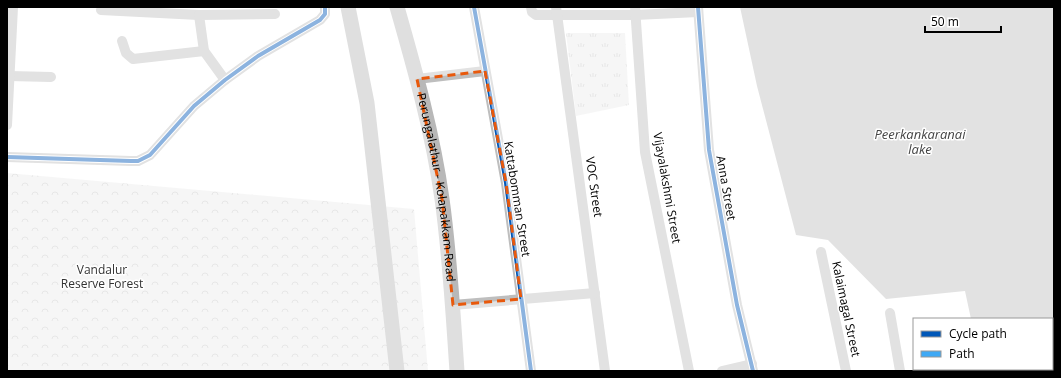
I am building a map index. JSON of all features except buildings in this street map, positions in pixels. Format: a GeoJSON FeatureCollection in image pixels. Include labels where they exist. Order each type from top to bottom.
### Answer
{"type":"FeatureCollection","features":[{"type":"Feature","properties":{"kind":"main road"},"geometry":{"type":"LineString","coordinates":[[348,7],[367,103],[397,371]]}},
{"type":"Feature","properties":{"kind":"main road","name":"Perungalathur - Kolapakkam Road"},"geometry":{"type":"LineString","coordinates":[[398,7],[417,79],[442,199],[453,305],[457,371]]}},
{"type":"Feature","properties":{"kind":"street"},"geometry":{"type":"LineString","coordinates":[[7,125],[13,7]]}},
{"type":"Feature","properties":{"kind":"street"},"geometry":{"type":"LineString","coordinates":[[7,157],[131,161],[146,158],[194,106],[225,80],[258,56],[320,20],[325,14],[325,7]]}},
{"type":"Feature","properties":{"kind":"street","name":"Kattabomman Street"},"geometry":{"type":"LineString","coordinates":[[474,7],[506,183],[531,371]]}},
{"type":"Feature","properties":{"kind":"street"},"geometry":{"type":"LineString","coordinates":[[531,7],[532,12],[536,15],[556,11],[698,9]]}},
{"type":"Feature","properties":{"kind":"street","name":"Anna Street"},"geometry":{"type":"LineString","coordinates":[[698,9],[709,150],[738,305],[752,368]]}},
{"type":"Feature","properties":{"kind":"street"},"geometry":{"type":"LineString","coordinates":[[101,10],[199,15],[275,14]]}},
{"type":"Feature","properties":{"kind":"street","name":"VOC Street"},"geometry":{"type":"LineString","coordinates":[[556,11],[606,371]]}},
{"type":"Feature","properties":{"kind":"street","name":"Vijayalakshmi Street"},"geometry":{"type":"LineString","coordinates":[[635,11],[645,152],[689,371]]}},
{"type":"Feature","properties":{"kind":"street"},"geometry":{"type":"LineString","coordinates":[[199,15],[204,51],[225,80]]}},
{"type":"Feature","properties":{"kind":"street"},"geometry":{"type":"LineString","coordinates":[[122,41],[126,53],[133,58],[204,51]]}},
{"type":"Feature","properties":{"kind":"street"},"geometry":{"type":"LineString","coordinates":[[417,79],[485,71]]}},
{"type":"Feature","properties":{"kind":"street"},"geometry":{"type":"LineString","coordinates":[[9,76],[51,77]]}},
{"type":"Feature","properties":{"kind":"street","name":"Kalaimagal Street"},"geometry":{"type":"LineString","coordinates":[[821,252],[846,371]]}},
{"type":"Feature","properties":{"kind":"street"},"geometry":{"type":"LineString","coordinates":[[453,305],[595,293]]}},
{"type":"Feature","properties":{"kind":"street"},"geometry":{"type":"LineString","coordinates":[[890,314],[900,371]]}},
{"type":"Feature","properties":{"kind":"street"},"geometry":{"type":"LineString","coordinates":[[722,371],[752,368]]}},
{"type":"Feature","properties":{"kind":"highlighted area"},"geometry":{"type":"Polygon","coordinates":[[[485,71],[506,183],[521,299],[453,305],[442,199],[417,79],[485,71]]]}},
{"type":"Feature","properties":{"kind":"green space"},"geometry":{"type":"Polygon","coordinates":[[[566,33],[625,33],[629,105],[576,116],[566,33]]]}},
{"type":"Feature","properties":{"kind":"green space","name":"Vandalur Reserve Forest"},"geometry":{"type":"Polygon","coordinates":[[[7,173],[414,209],[428,371],[7,371],[7,173]]]}},
{"type":"Feature","properties":{"kind":"water","name":"Peerkankaranai lake"},"geometry":{"type":"Polygon","coordinates":[[[740,7],[1054,7],[1054,371],[982,371],[1053,370],[1053,318],[971,318],[965,291],[886,299],[828,240],[796,235],[757,86],[740,7]]]}},
{"type":"Feature","properties":{"kind":"cycle path"},"geometry":{"type":"LineString","coordinates":[[7,157],[138,161],[150,155],[194,106],[225,80],[258,56],[320,20],[325,14],[325,7]]}},
{"type":"Feature","properties":{"kind":"cycle path"},"geometry":{"type":"LineString","coordinates":[[474,7],[506,183],[531,371]]}},
{"type":"Feature","properties":{"kind":"cycle path"},"geometry":{"type":"LineString","coordinates":[[698,7],[709,150],[737,305],[753,371]]}}]}
